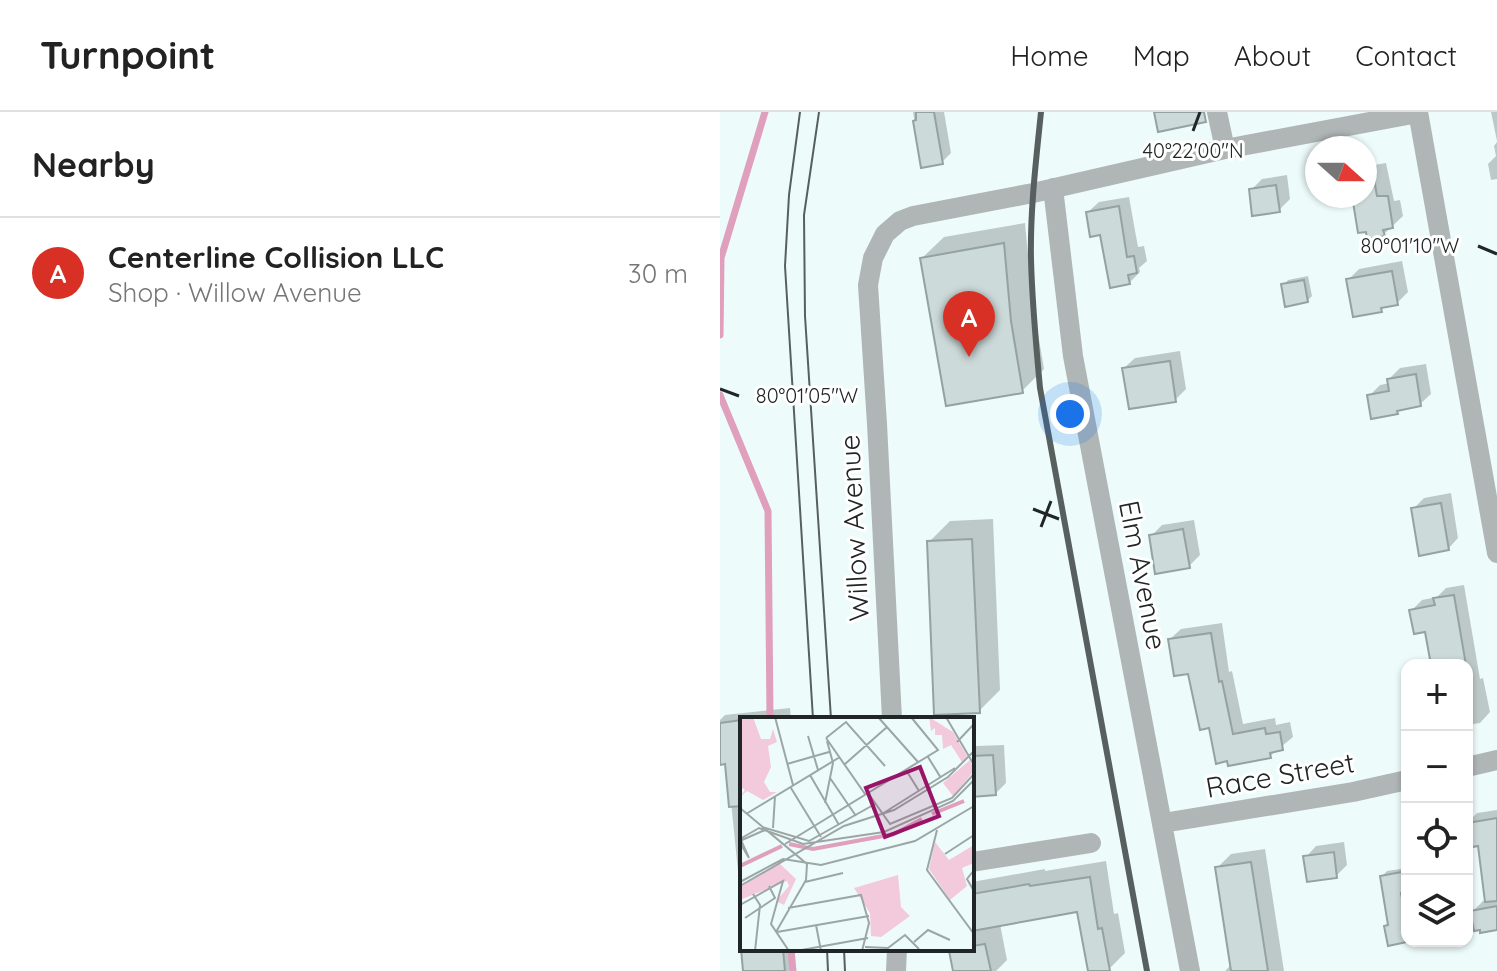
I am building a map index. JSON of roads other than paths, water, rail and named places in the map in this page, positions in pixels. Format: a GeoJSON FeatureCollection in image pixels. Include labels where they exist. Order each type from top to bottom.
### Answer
{"type":"FeatureCollection","features":[{"type":"Feature","properties":{"kind":"street"},"geometry":{"type":"LineString","coordinates":[[1217,112],[1225,149]]}},
{"type":"Feature","properties":{"kind":"street"},"geometry":{"type":"LineString","coordinates":[[1418,113],[1497,553]]}},
{"type":"Feature","properties":{"kind":"street","name":"Willow Avenue"},"geometry":{"type":"LineString","coordinates":[[892,717],[868,285],[873,258],[885,234],[900,221],[913,216],[1225,149],[1418,113]]}},
{"type":"Feature","properties":{"kind":"street","name":"Elm Avenue"},"geometry":{"type":"LineString","coordinates":[[1053,188],[1073,356],[1190,971]]}},
{"type":"Feature","properties":{"kind":"street"},"geometry":{"type":"LineString","coordinates":[[1473,766],[1497,760]]}},
{"type":"Feature","properties":{"kind":"street","name":"Race Street"},"geometry":{"type":"LineString","coordinates":[[1163,823],[1401,781]]}},
{"type":"Feature","properties":{"kind":"street"},"geometry":{"type":"LineString","coordinates":[[974,862],[1091,843]]}},
{"type":"Feature","properties":{"kind":"street"},"geometry":{"type":"LineString","coordinates":[[896,971],[897,951]]}},
{"type":"Feature","properties":{"kind":"waterway"},"geometry":{"type":"LineString","coordinates":[[720,335],[721,258],[765,112]]}},
{"type":"Feature","properties":{"kind":"waterway"},"geometry":{"type":"LineString","coordinates":[[720,395],[768,511],[770,717]]}},
{"type":"Feature","properties":{"kind":"waterway"},"geometry":{"type":"LineString","coordinates":[[791,951],[793,971]]}},
{"type":"Feature","properties":{"kind":"tram line"},"geometry":{"type":"LineString","coordinates":[[800,112],[789,195],[785,266],[813,717]]}},
{"type":"Feature","properties":{"kind":"tram line"},"geometry":{"type":"LineString","coordinates":[[819,112],[804,215],[805,316],[831,717]]}},
{"type":"Feature","properties":{"kind":"tram line"},"geometry":{"type":"LineString","coordinates":[[827,951],[828,971]]}},
{"type":"Feature","properties":{"kind":"tram line"},"geometry":{"type":"LineString","coordinates":[[844,951],[845,971]]}},
{"type":"Feature","properties":{"kind":"railway"},"geometry":{"type":"LineString","coordinates":[[1041,112],[1031,241],[1040,388],[1147,971]]}},
{"type":"Feature","properties":{"kind":"place","name":"Centerline Collision LLC"},"geometry":{"type":"Point","coordinates":[969,357]}}]}
